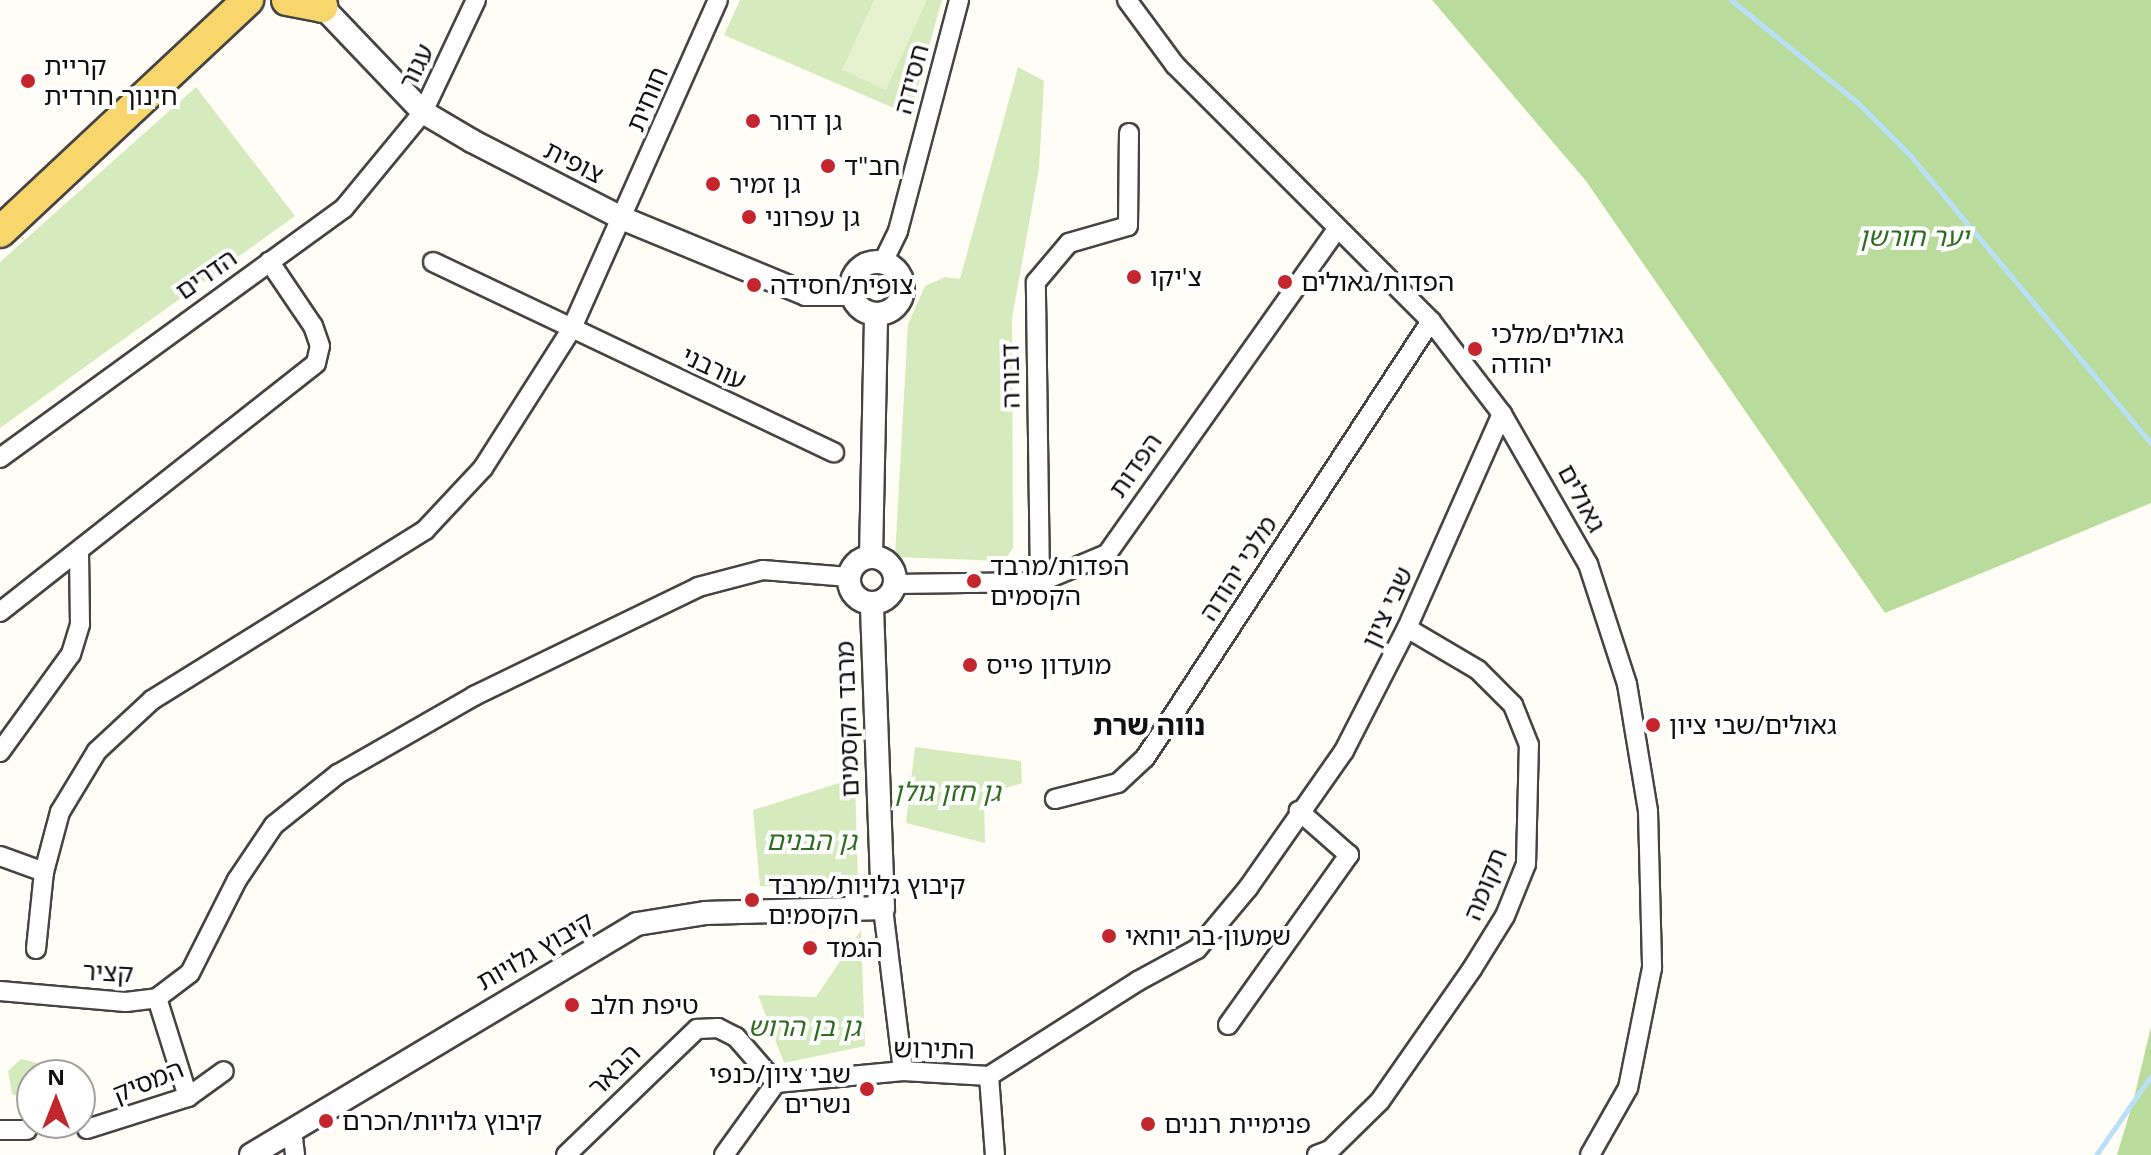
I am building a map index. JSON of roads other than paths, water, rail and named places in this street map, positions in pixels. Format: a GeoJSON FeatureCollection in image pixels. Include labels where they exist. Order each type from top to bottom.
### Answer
{"type":"FeatureCollection","features":[{"type":"Feature","properties":{"kind":"main road"},"geometry":{"type":"LineString","coordinates":[[0,232],[248,0]]}},
{"type":"Feature","properties":{"kind":"main road"},"geometry":{"type":"LineString","coordinates":[[287,0],[320,2]]}},
{"type":"Feature","properties":{"kind":"street","name":"עגור"},"geometry":{"type":"LineString","coordinates":[[423,112],[476,0]]}},
{"type":"Feature","properties":{"kind":"street","name":"חוחית"},"geometry":{"type":"LineString","coordinates":[[624,219],[718,0]]}},
{"type":"Feature","properties":{"kind":"street","name":"חסידה"},"geometry":{"type":"LineString","coordinates":[[883,262],[898,231],[959,0]]}},
{"type":"Feature","properties":{"kind":"street","name":"גאולים"},"geometry":{"type":"LineString","coordinates":[[1127,0],[1175,65],[1336,230],[1431,321],[1502,414],[1588,564],[1627,684],[1648,811],[1652,968],[1628,1088],[1590,1155]]}},
{"type":"Feature","properties":{"kind":"street","name":"צופית"},"geometry":{"type":"LineString","coordinates":[[320,2],[423,112],[624,219],[806,294],[851,294]]}},
{"type":"Feature","properties":{"kind":"street","name":"הדרים"},"geometry":{"type":"LineString","coordinates":[[0,458],[344,208],[423,112]]}},
{"type":"Feature","properties":{"kind":"street","name":"דבורה"},"geometry":{"type":"LineString","coordinates":[[1040,582],[1036,282],[1069,243],[1128,226],[1129,133]]}},
{"type":"Feature","properties":{"kind":"street"},"geometry":{"type":"LineString","coordinates":[[36,949],[44,872],[60,812],[97,751],[152,700],[425,530],[483,468],[539,381],[571,330],[624,219]]}},
{"type":"Feature","properties":{"kind":"street","name":"הפדות"},"geometry":{"type":"LineString","coordinates":[[894,584],[1040,582],[1107,554],[1336,230]]}},
{"type":"Feature","properties":{"kind":"street"},"geometry":{"type":"LineString","coordinates":[[0,612],[316,363],[320,346],[313,326],[269,261]]}},
{"type":"Feature","properties":{"kind":"street","name":"עורבני"},"geometry":{"type":"LineString","coordinates":[[433,262],[834,452]]}},
{"type":"Feature","properties":{"kind":"street"},"geometry":{"type":"LineString","coordinates":[[883,262],[897,271],[902,295],[893,309],[876,314],[857,306],[851,294],[851,280],[860,267],[883,262]]}},
{"type":"Feature","properties":{"kind":"street"},"geometry":{"type":"LineString","coordinates":[[871,557],[876,314]]}},
{"type":"Feature","properties":{"kind":"street","name":"מלכי יהודה"},"geometry":{"type":"LineString","coordinates":[[1055,799],[1118,783],[1145,758],[1431,321]]}},
{"type":"Feature","properties":{"kind":"street","name":"שבי ציון"},"geometry":{"type":"LineString","coordinates":[[989,1076],[1138,981],[1197,949],[1248,888],[1299,811],[1344,751],[1407,628],[1502,414]]}},
{"type":"Feature","properties":{"kind":"street"},"geometry":{"type":"LineString","coordinates":[[0,752],[71,654],[80,624],[79,552]]}},
{"type":"Feature","properties":{"kind":"street"},"geometry":{"type":"LineString","coordinates":[[871,557],[886,562],[894,584],[884,599],[872,603],[857,598],[849,577],[859,561],[871,557]]}},
{"type":"Feature","properties":{"kind":"street"},"geometry":{"type":"LineString","coordinates":[[157,998],[190,973],[237,880],[274,825],[338,774],[474,696],[698,587],[763,570],[849,577]]}},
{"type":"Feature","properties":{"kind":"street","name":"מרבד הקסמים"},"geometry":{"type":"LineString","coordinates":[[872,603],[883,908],[903,1071]]}},
{"type":"Feature","properties":{"kind":"street","name":"תקומה"},"geometry":{"type":"LineString","coordinates":[[1317,1155],[1330,1150],[1380,1101],[1481,956],[1526,864],[1529,745],[1513,705],[1478,670],[1407,628]]}},
{"type":"Feature","properties":{"kind":"street"},"geometry":{"type":"LineString","coordinates":[[1228,1025],[1349,855],[1299,811]]}},
{"type":"Feature","properties":{"kind":"street"},"geometry":{"type":"LineString","coordinates":[[0,856],[44,872]]}},
{"type":"Feature","properties":{"kind":"street","name":"קיבוץ גלויות"},"geometry":{"type":"LineString","coordinates":[[251,1155],[637,924],[706,913],[883,908]]}},
{"type":"Feature","properties":{"kind":"street","name":"קציר"},"geometry":{"type":"LineString","coordinates":[[0,991],[126,1002],[157,998],[188,1097]]}},
{"type":"Feature","properties":{"kind":"street","name":"הבאר"},"geometry":{"type":"LineString","coordinates":[[566,1155],[697,1029],[718,1028],[736,1037],[776,1083]]}},
{"type":"Feature","properties":{"kind":"street","name":"המסיק"},"geometry":{"type":"LineString","coordinates":[[96,1126],[188,1097],[224,1071]]}},
{"type":"Feature","properties":{"kind":"street","name":"התירוש"},"geometry":{"type":"LineString","coordinates":[[776,1083],[903,1071],[989,1076]]}},
{"type":"Feature","properties":{"kind":"street"},"geometry":{"type":"LineString","coordinates":[[989,1076],[995,1155]]}},
{"type":"Feature","properties":{"kind":"street"},"geometry":{"type":"LineString","coordinates":[[724,1155],[776,1083]]}},
{"type":"Feature","properties":{"kind":"street"},"geometry":{"type":"LineString","coordinates":[[292,1130],[295,1155]]}},
{"type":"Feature","properties":{"kind":"waterway"},"geometry":{"type":"LineString","coordinates":[[1731,0],[1858,103],[1909,154],[2151,443]]}},
{"type":"Feature","properties":{"kind":"waterway"},"geometry":{"type":"LineString","coordinates":[[2096,1155],[2151,1076]]}},
{"type":"Feature","properties":{"kind":"place","name":"קריית חינוך חרדית"},"geometry":{"type":"Point","coordinates":[28,81]}},
{"type":"Feature","properties":{"kind":"place","name":"גן דרור"},"geometry":{"type":"Point","coordinates":[753,121]}},
{"type":"Feature","properties":{"kind":"place","name":"חב\"ד"},"geometry":{"type":"Point","coordinates":[828,166]}},
{"type":"Feature","properties":{"kind":"place","name":"גן זמיר"},"geometry":{"type":"Point","coordinates":[713,184]}},
{"type":"Feature","properties":{"kind":"place","name":"גן עפרוני"},"geometry":{"type":"Point","coordinates":[749,217]}},
{"type":"Feature","properties":{"kind":"place","name":"צ'יקו"},"geometry":{"type":"Point","coordinates":[1134,277]}},
{"type":"Feature","properties":{"kind":"place","name":"הפדות/גאולים"},"geometry":{"type":"Point","coordinates":[1285,282]}},
{"type":"Feature","properties":{"kind":"place","name":"צופית/חסידה"},"geometry":{"type":"Point","coordinates":[754,285]}},
{"type":"Feature","properties":{"kind":"place","name":"גאולים/מלכי יהודה"},"geometry":{"type":"Point","coordinates":[1475,349]}},
{"type":"Feature","properties":{"kind":"place","name":"הפדות/מרבד הקסמים"},"geometry":{"type":"Point","coordinates":[974,581]}},
{"type":"Feature","properties":{"kind":"place","name":"מועדון פייס"},"geometry":{"type":"Point","coordinates":[970,665]}},
{"type":"Feature","properties":{"kind":"place","name":"גאולים/שבי ציון"},"geometry":{"type":"Point","coordinates":[1653,725]}},
{"type":"Feature","properties":{"kind":"place","name":"קיבוץ גלויות/מרבד הקסמים"},"geometry":{"type":"Point","coordinates":[752,900]}},
{"type":"Feature","properties":{"kind":"place","name":"שמעון בר יוחאי"},"geometry":{"type":"Point","coordinates":[1109,936]}},
{"type":"Feature","properties":{"kind":"place","name":"הגמד"},"geometry":{"type":"Point","coordinates":[810,948]}},
{"type":"Feature","properties":{"kind":"place","name":"טיפת חלב"},"geometry":{"type":"Point","coordinates":[572,1005]}},
{"type":"Feature","properties":{"kind":"place","name":"שבי ציון/כנפי נשרים"},"geometry":{"type":"Point","coordinates":[867,1089]}},
{"type":"Feature","properties":{"kind":"place","name":"קיבוץ גלויות/הכרם"},"geometry":{"type":"Point","coordinates":[326,1121]}},
{"type":"Feature","properties":{"kind":"place","name":"פנימיית רננים"},"geometry":{"type":"Point","coordinates":[1148,1124]}},
{"type":"Feature","properties":{"kind":"district","name":"נווה שרת"},"geometry":{"type":"Point","coordinates":[1149,724]}},
{"type":"Feature","properties":{"kind":"park label","name":"יער חורשן"},"geometry":{"type":"Point","coordinates":[1914,237]}},
{"type":"Feature","properties":{"kind":"park label","name":"גן חזן גולן"},"geometry":{"type":"Point","coordinates":[947,792]}},
{"type":"Feature","properties":{"kind":"park label","name":"גן הבנים"},"geometry":{"type":"Point","coordinates":[811,841]}},
{"type":"Feature","properties":{"kind":"park label","name":"גן בן הרוש"},"geometry":{"type":"Point","coordinates":[804,1027]}}]}
